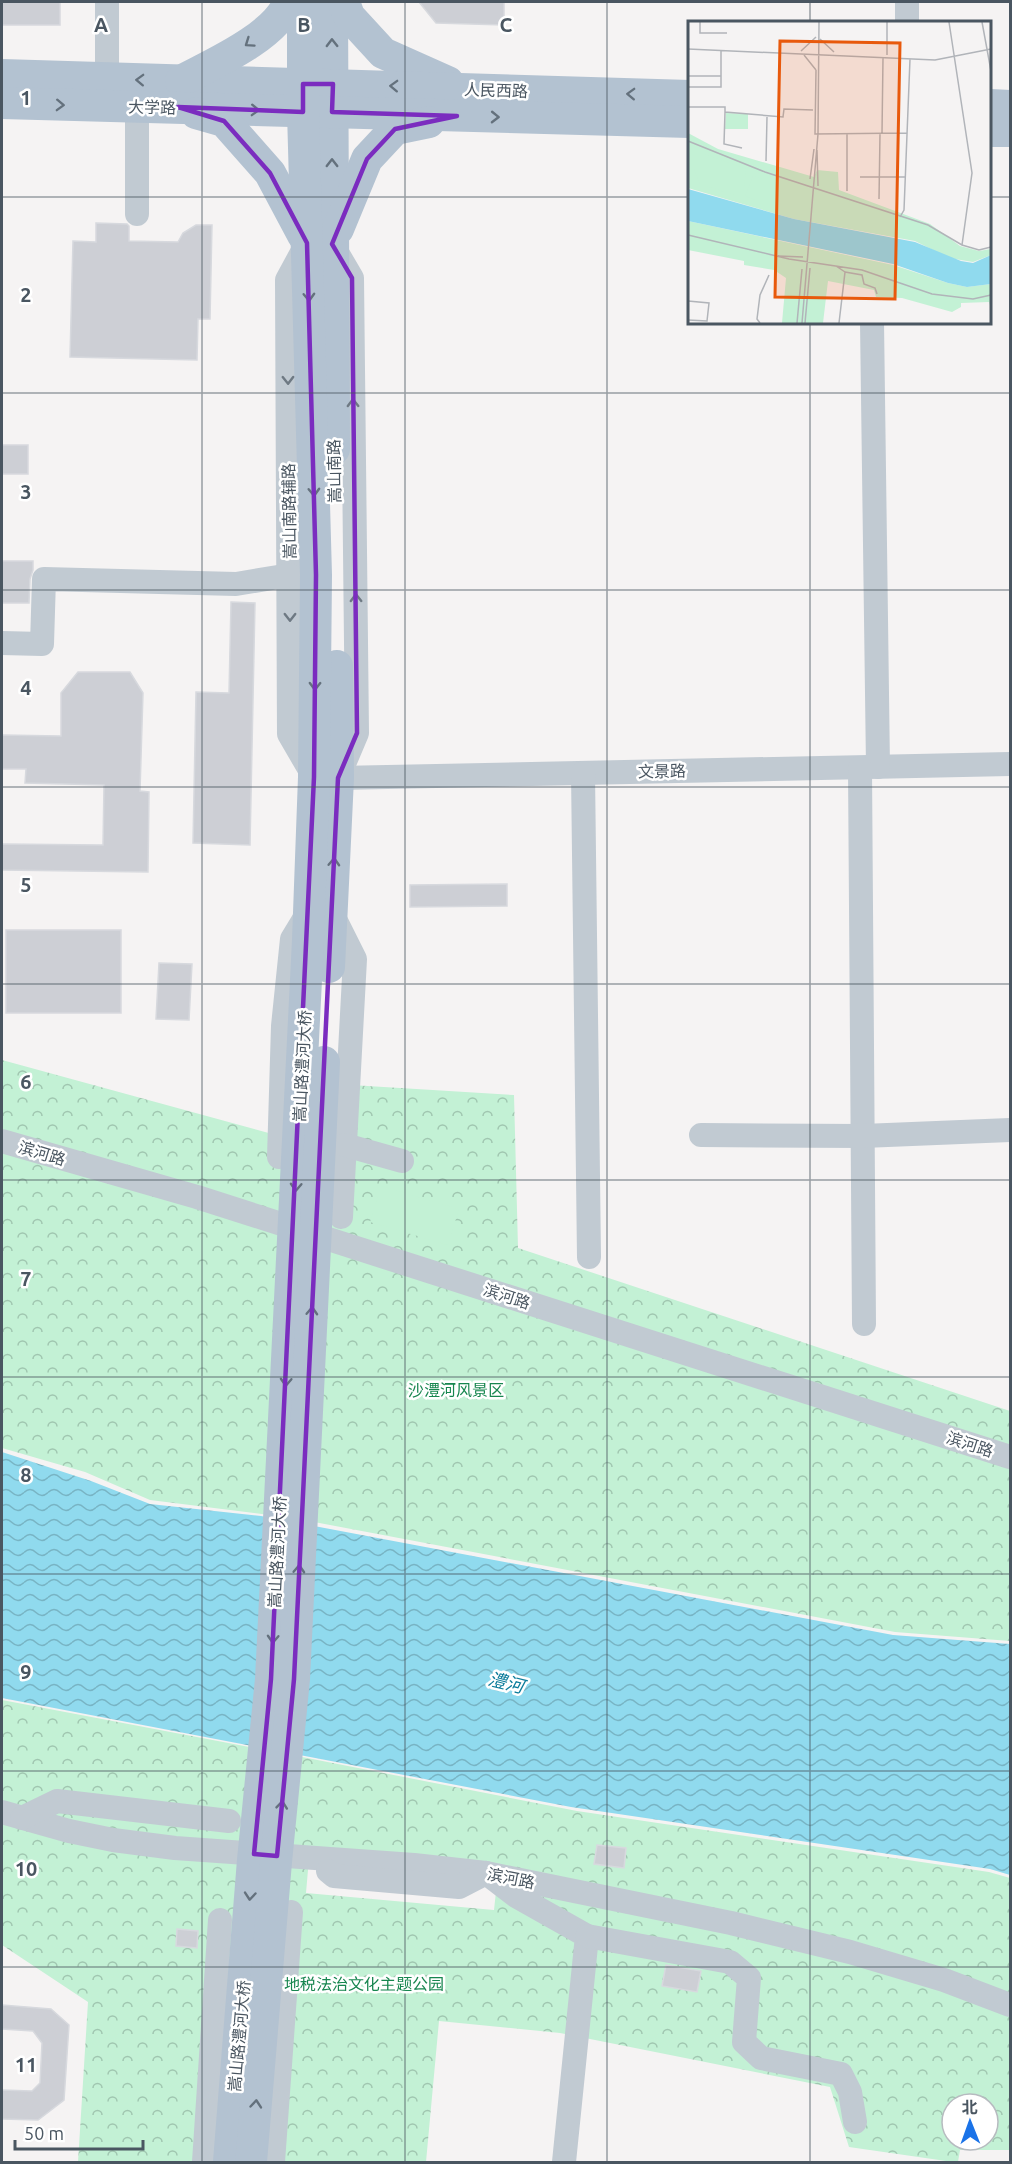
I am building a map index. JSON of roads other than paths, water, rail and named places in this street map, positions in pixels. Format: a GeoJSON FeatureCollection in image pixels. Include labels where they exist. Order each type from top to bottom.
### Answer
{"type":"FeatureCollection","features":[{"type":"Feature","properties":{"kind":"main road"},"geometry":{"type":"LineString","coordinates":[[289,2],[284,13],[249,44],[179,94],[224,121],[270,172],[320,243],[367,159],[395,129],[460,102]]}},
{"type":"Feature","properties":{"kind":"main road","name":"嵩山南路"},"geometry":{"type":"LineString","coordinates":[[303,2],[318,98],[326,778],[320,926]]}},
{"type":"Feature","properties":{"kind":"main road","name":"嵩山南路"},"geometry":{"type":"LineString","coordinates":[[318,98],[332,2]]}},
{"type":"Feature","properties":{"kind":"main road"},"geometry":{"type":"LineString","coordinates":[[344,2],[349,16],[383,53],[460,102]]}},
{"type":"Feature","properties":{"kind":"main road","name":"大学路"},"geometry":{"type":"LineString","coordinates":[[2,75],[107,79],[179,94],[318,98]]}},
{"type":"Feature","properties":{"kind":"main road","name":"大学路"},"geometry":{"type":"LineString","coordinates":[[2,103],[137,107],[179,94]]}},
{"type":"Feature","properties":{"kind":"main road","name":"人民西路"},"geometry":{"type":"LineString","coordinates":[[318,98],[460,102],[688,96]]}},
{"type":"Feature","properties":{"kind":"main road","name":"人民西路"},"geometry":{"type":"LineString","coordinates":[[460,102],[688,122]]}},
{"type":"Feature","properties":{"kind":"main road"},"geometry":{"type":"LineString","coordinates":[[991,105],[1011,106]]}},
{"type":"Feature","properties":{"kind":"main road"},"geometry":{"type":"LineString","coordinates":[[991,130],[1011,131]]}},
{"type":"Feature","properties":{"kind":"main road","name":"嵩山路澧河大桥"},"geometry":{"type":"LineString","coordinates":[[229,2163],[253,1860],[271,1678],[320,926]]}},
{"type":"Feature","properties":{"kind":"main road","name":"嵩山路澧河大桥"},"geometry":{"type":"LineString","coordinates":[[251,2163],[294,1679],[320,926]]}},
{"type":"Feature","properties":{"kind":"street"},"geometry":{"type":"LineString","coordinates":[[107,2],[107,79]]}},
{"type":"Feature","properties":{"kind":"street"},"geometry":{"type":"LineString","coordinates":[[907,2],[907,21]]}},
{"type":"Feature","properties":{"kind":"street"},"geometry":{"type":"LineString","coordinates":[[137,107],[137,214]]}},
{"type":"Feature","properties":{"kind":"street","name":"嵩山南路辅路"},"geometry":{"type":"LineString","coordinates":[[320,243],[287,280],[289,734],[326,778]]}},
{"type":"Feature","properties":{"kind":"street"},"geometry":{"type":"LineString","coordinates":[[864,1324],[863,1136],[872,324]]}},
{"type":"Feature","properties":{"kind":"street"},"geometry":{"type":"LineString","coordinates":[[2,643],[42,644],[44,579],[236,584],[290,575]]}},
{"type":"Feature","properties":{"kind":"street","name":"文景路"},"geometry":{"type":"LineString","coordinates":[[326,778],[1011,764]]}},
{"type":"Feature","properties":{"kind":"street"},"geometry":{"type":"LineString","coordinates":[[583,773],[589,1257]]}},
{"type":"Feature","properties":{"kind":"street"},"geometry":{"type":"LineString","coordinates":[[279,1157],[283,1026],[292,939],[320,926],[355,959],[341,1217]]}},
{"type":"Feature","properties":{"kind":"street"},"geometry":{"type":"LineString","coordinates":[[701,1135],[863,1136],[1011,1130]]}},
{"type":"Feature","properties":{"kind":"street","name":"滨河路"},"geometry":{"type":"LineString","coordinates":[[2,1140],[208,1200],[1011,1456]]}},
{"type":"Feature","properties":{"kind":"street"},"geometry":{"type":"LineString","coordinates":[[345,1145],[402,1161]]}},
{"type":"Feature","properties":{"kind":"street"},"geometry":{"type":"LineString","coordinates":[[12,1815],[57,1801],[229,1821]]}},
{"type":"Feature","properties":{"kind":"street"},"geometry":{"type":"LineString","coordinates":[[113,1840],[116,1808]]}},
{"type":"Feature","properties":{"kind":"street","name":"滨河路"},"geometry":{"type":"LineString","coordinates":[[12,1815],[69,1831],[113,1840],[176,1848],[414,1865],[486,1873],[730,1923],[850,1952],[945,1980],[1011,2004]]}},
{"type":"Feature","properties":{"kind":"street"},"geometry":{"type":"LineString","coordinates":[[176,1848],[177,1816]]}},
{"type":"Feature","properties":{"kind":"street"},"geometry":{"type":"LineString","coordinates":[[486,1873],[516,1896],[587,1936],[730,1962],[749,1978],[744,2042],[761,2058],[841,2074],[850,2092],[855,2122]]}},
{"type":"Feature","properties":{"kind":"street"},"geometry":{"type":"LineString","coordinates":[[273,2163],[291,1912]]}},
{"type":"Feature","properties":{"kind":"street"},"geometry":{"type":"LineString","coordinates":[[204,2163],[220,1920]]}},
{"type":"Feature","properties":{"kind":"street"},"geometry":{"type":"LineString","coordinates":[[564,2163],[587,1936]]}},
{"type":"Feature","properties":{"kind":"water","name":"澧河"},"geometry":{"type":"Polygon","coordinates":[[[2,1452],[91,1481],[150,1504],[261,1516],[893,1635],[1010,1644],[1010,1875],[990,1869],[571,1807],[2,1698],[2,1452]]]}},
{"type":"Feature","properties":{"kind":"park label","name":"沙澧河风景区"},"geometry":{"type":"Point","coordinates":[456,1390]}},
{"type":"Feature","properties":{"kind":"park label","name":"地税法治文化主题公园"},"geometry":{"type":"Point","coordinates":[364,1984]}}]}
